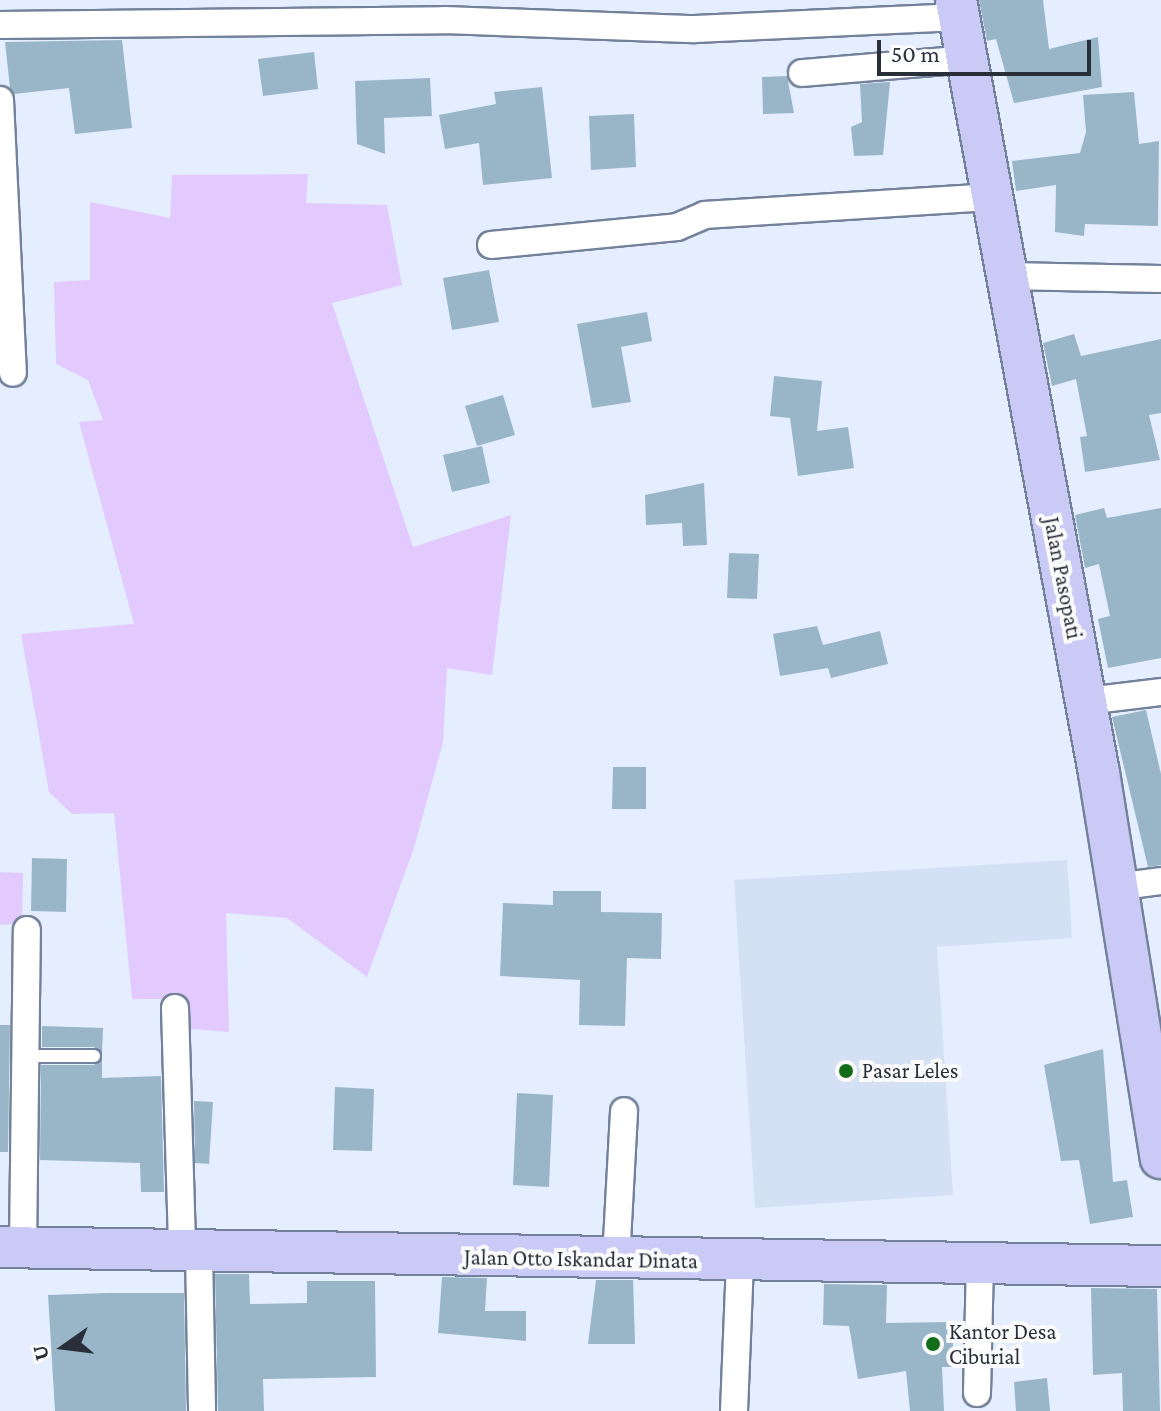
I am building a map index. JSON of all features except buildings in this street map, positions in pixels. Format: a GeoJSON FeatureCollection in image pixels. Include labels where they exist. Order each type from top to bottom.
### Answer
{"type":"FeatureCollection","features":[{"type":"Feature","properties":{"kind":"main road","name":"Jalan Pasopati"},"geometry":{"type":"LineString","coordinates":[[958,9],[1086,701],[1161,1158]]}},
{"type":"Feature","properties":{"kind":"main road","name":"Jalan Otto Iskandar Dinata"},"geometry":{"type":"LineString","coordinates":[[11,1247],[740,1262],[980,1260],[1161,1266]]}},
{"type":"Feature","properties":{"kind":"street"},"geometry":{"type":"LineString","coordinates":[[0,25],[445,20],[695,29],[958,9]]}},
{"type":"Feature","properties":{"kind":"street"},"geometry":{"type":"LineString","coordinates":[[802,73],[968,59]]}},
{"type":"Feature","properties":{"kind":"street"},"geometry":{"type":"LineString","coordinates":[[0,100],[13,373]]}},
{"type":"Feature","properties":{"kind":"street"},"geometry":{"type":"LineString","coordinates":[[491,245],[677,227],[705,215],[992,197]]}},
{"type":"Feature","properties":{"kind":"street"},"geometry":{"type":"LineString","coordinates":[[1006,276],[1161,279]]}},
{"type":"Feature","properties":{"kind":"street"},"geometry":{"type":"LineString","coordinates":[[1086,701],[1161,692]]}},
{"type":"Feature","properties":{"kind":"street"},"geometry":{"type":"LineString","coordinates":[[1116,887],[1161,881]]}},
{"type":"Feature","properties":{"kind":"street"},"geometry":{"type":"LineString","coordinates":[[11,1247],[11,1082],[23,1056],[27,930]]}},
{"type":"Feature","properties":{"kind":"street"},"geometry":{"type":"LineString","coordinates":[[175,1008],[202,1411]]}},
{"type":"Feature","properties":{"kind":"street"},"geometry":{"type":"LineString","coordinates":[[616,1260],[624,1111]]}},
{"type":"Feature","properties":{"kind":"street"},"geometry":{"type":"LineString","coordinates":[[977,1393],[980,1260]]}},
{"type":"Feature","properties":{"kind":"street"},"geometry":{"type":"LineString","coordinates":[[734,1411],[740,1262]]}},
{"type":"Feature","properties":{"kind":"lane"},"geometry":{"type":"LineString","coordinates":[[23,1056],[94,1056]]}},
{"type":"Feature","properties":{"kind":"shaded area"},"geometry":{"type":"Polygon","coordinates":[[[308,174],[306,203],[387,205],[402,285],[332,303],[413,547],[511,515],[492,675],[447,668],[443,742],[414,848],[367,977],[287,918],[226,913],[229,1032],[168,1027],[171,999],[132,999],[114,813],[72,814],[49,792],[21,634],[134,624],[79,422],[103,420],[88,380],[56,364],[54,282],[90,280],[90,202],[170,218],[172,175],[308,174]]]}},
{"type":"Feature","properties":{"kind":"shaded area","name":"Pasar Leles"},"geometry":{"type":"Polygon","coordinates":[[[1067,860],[1072,938],[937,947],[953,1195],[755,1208],[734,880],[1067,860]]]}},
{"type":"Feature","properties":{"kind":"shaded area"},"geometry":{"type":"Polygon","coordinates":[[[0,872],[23,873],[22,923],[0,925],[0,872]]]}},
{"type":"Feature","properties":{"kind":"place","name":"Pasar Leles"},"geometry":{"type":"Point","coordinates":[846,1071]}},
{"type":"Feature","properties":{"kind":"place","name":"Kantor Desa Ciburial"},"geometry":{"type":"Point","coordinates":[933,1344]}}]}
